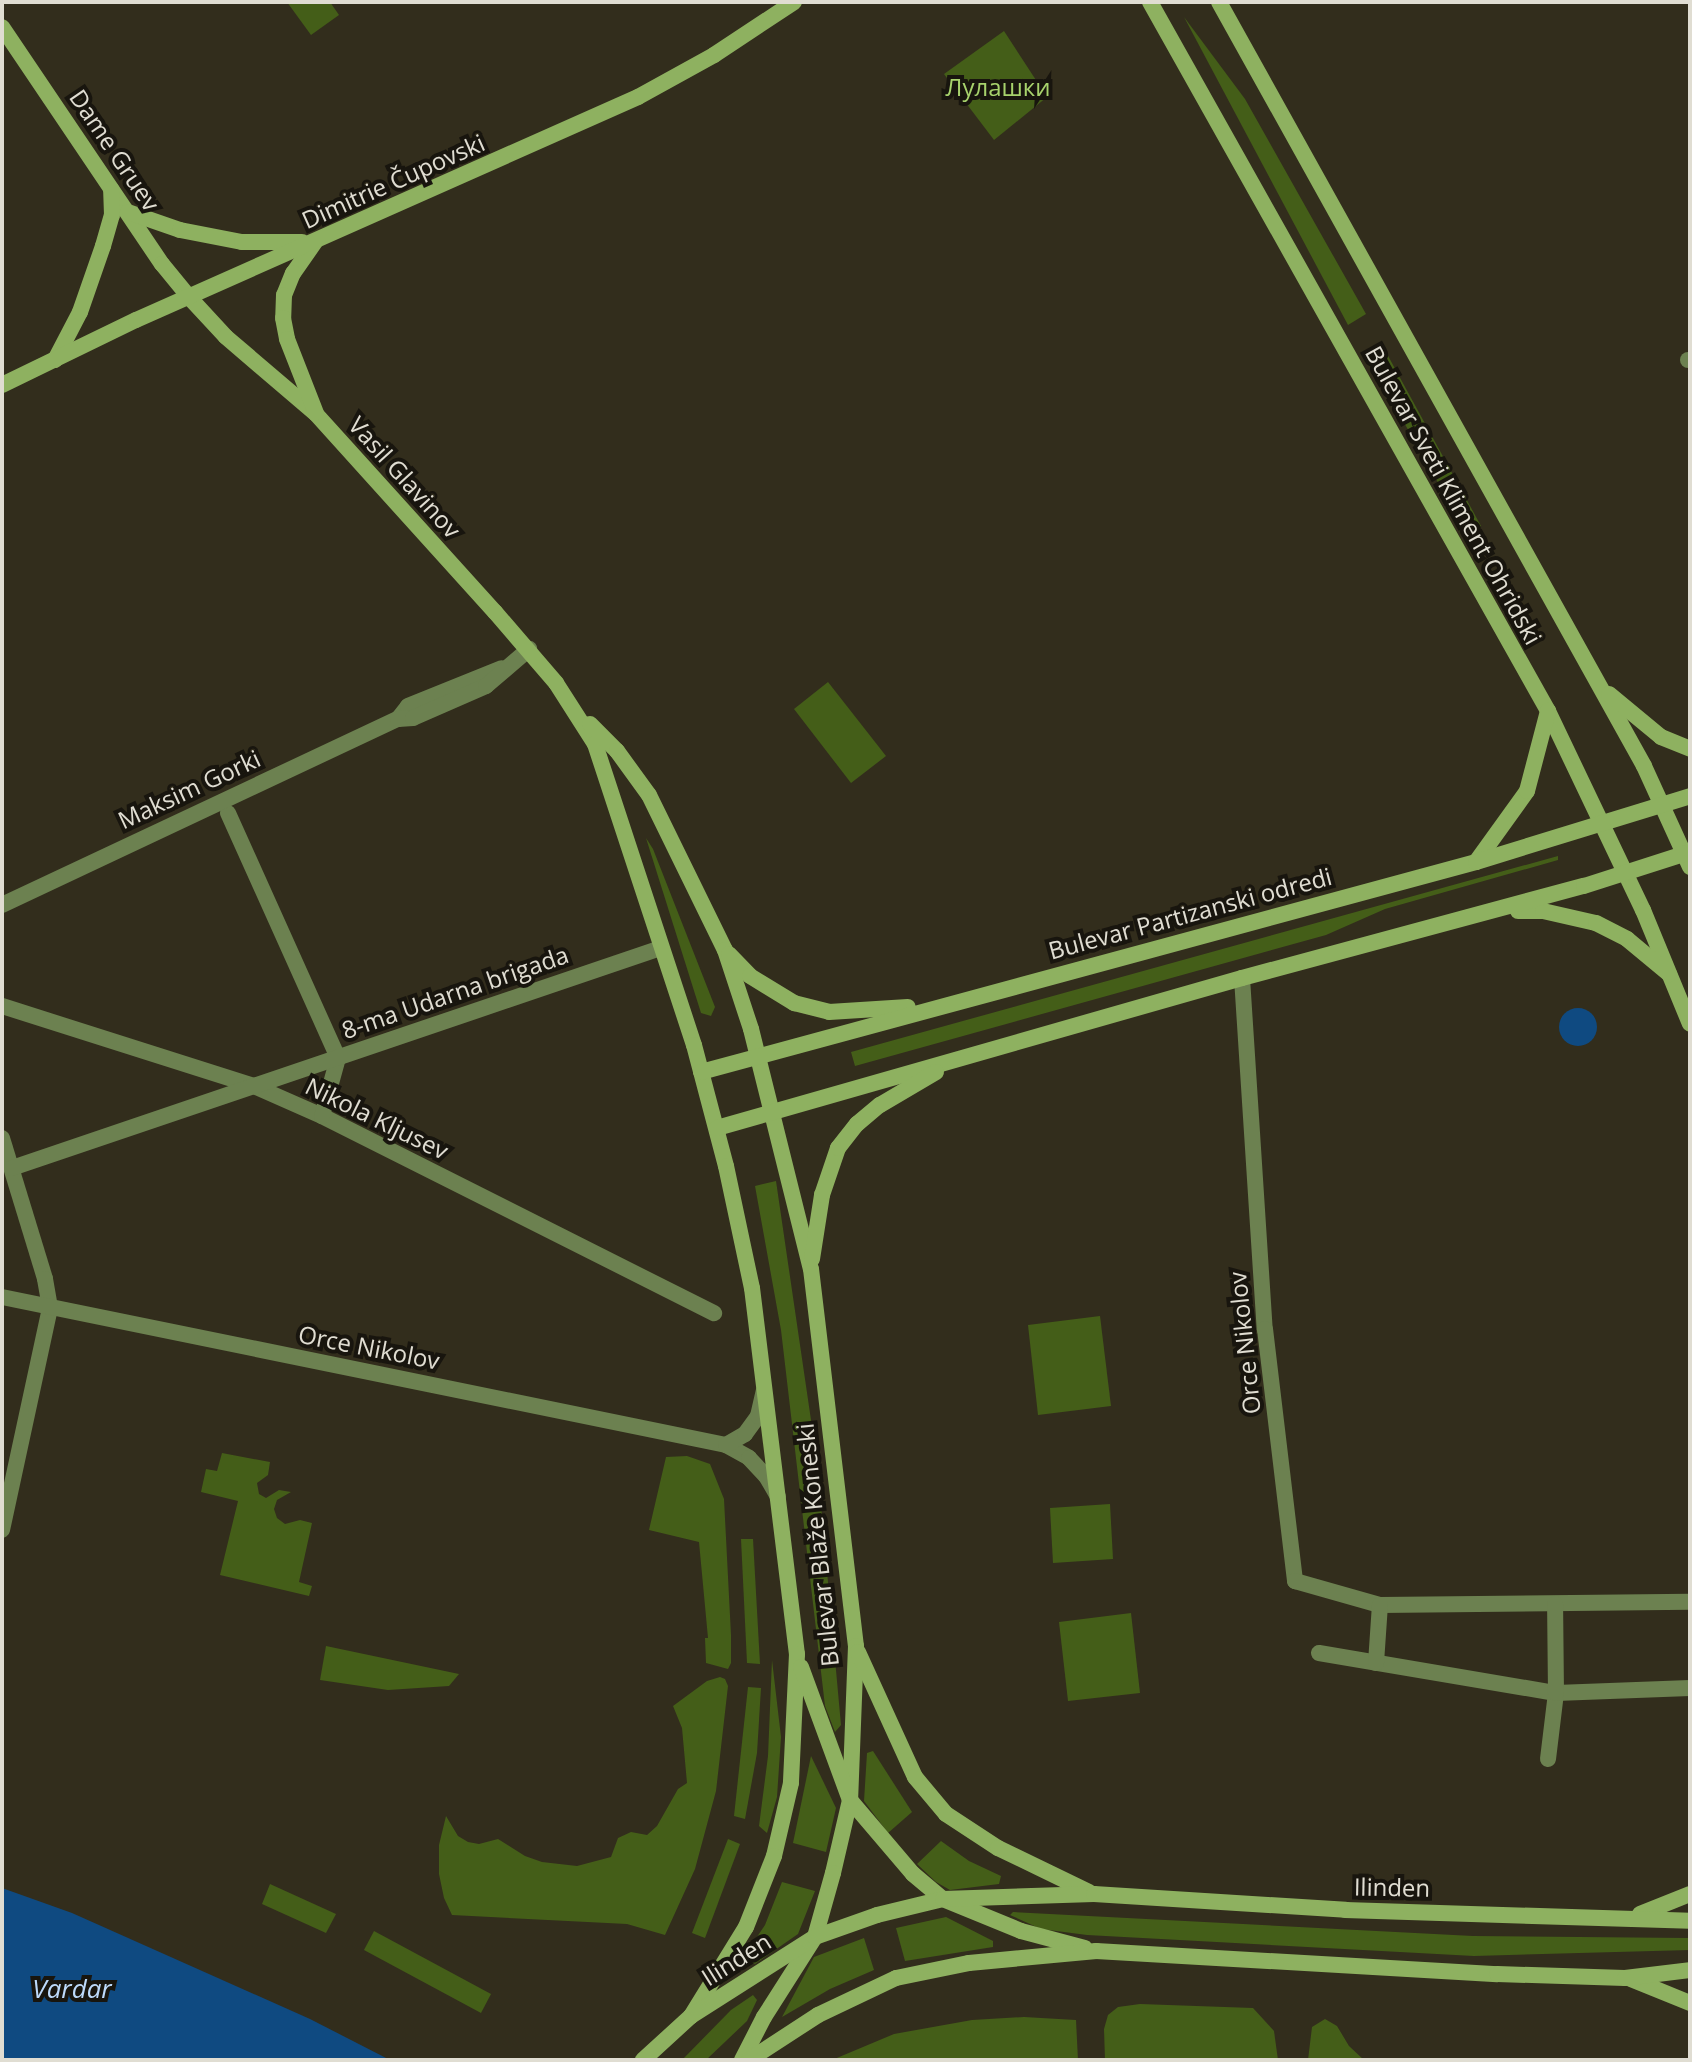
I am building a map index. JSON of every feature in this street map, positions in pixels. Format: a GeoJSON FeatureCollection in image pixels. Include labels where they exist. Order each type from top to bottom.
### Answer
{"type":"FeatureCollection","features":[{"type":"Feature","properties":{"kind":"street","name":"Dimitrie Čupovski"},"geometry":{"type":"LineString","coordinates":[[2,385],[189,297],[638,97],[714,55],[794,2]]}},
{"type":"Feature","properties":{"kind":"street","name":"Bulevar Sveti Kliment Ohridski"},"geometry":{"type":"LineString","coordinates":[[1150,2],[1548,711],[1604,824],[1673,978],[1690,1024]]}},
{"type":"Feature","properties":{"kind":"street","name":"Bulevar Sveti Kliment Ohridski"},"geometry":{"type":"LineString","coordinates":[[1219,2],[1601,687],[1688,857]]}},
{"type":"Feature","properties":{"kind":"street","name":"Dame Gruev"},"geometry":{"type":"LineString","coordinates":[[2,27],[162,264],[189,297]]}},
{"type":"Feature","properties":{"kind":"street"},"geometry":{"type":"LineString","coordinates":[[55,360],[80,312],[103,246],[112,215],[111,187]]}},
{"type":"Feature","properties":{"kind":"street"},"geometry":{"type":"LineString","coordinates":[[128,212],[180,230],[242,242],[316,241]]}},
{"type":"Feature","properties":{"kind":"street"},"geometry":{"type":"LineString","coordinates":[[316,241],[293,273],[284,295],[283,318],[287,339],[316,414]]}},
{"type":"Feature","properties":{"kind":"street","name":"Vasil Glavinov"},"geometry":{"type":"LineString","coordinates":[[189,297],[226,337],[316,414],[529,649],[571,704],[595,744],[701,1072]]}},
{"type":"Feature","properties":{"kind":"street","name":"Maksim Gorki"},"geometry":{"type":"LineString","coordinates":[[2,905],[225,806],[398,719],[408,706],[480,674],[508,667],[529,649]]}},
{"type":"Feature","properties":{"kind":"street"},"geometry":{"type":"LineString","coordinates":[[1601,687],[1661,737],[1690,749]]}},
{"type":"Feature","properties":{"kind":"street","name":"Vasil Glavinov"},"geometry":{"type":"LineString","coordinates":[[571,704],[617,751],[649,795],[725,950],[758,1056]]}},
{"type":"Feature","properties":{"kind":"street"},"geometry":{"type":"LineString","coordinates":[[1476,862],[1527,791],[1548,711]]}},
{"type":"Feature","properties":{"kind":"street","name":"Bulevar Partizanski odredi"},"geometry":{"type":"LineString","coordinates":[[701,1072],[1476,862],[1690,796]]}},
{"type":"Feature","properties":{"kind":"street","name":"8-ma Udarna brigada"},"geometry":{"type":"LineString","coordinates":[[225,806],[338,1058],[661,948]]}},
{"type":"Feature","properties":{"kind":"street"},"geometry":{"type":"LineString","coordinates":[[717,1128],[1242,978],[1688,857]]}},
{"type":"Feature","properties":{"kind":"street"},"geometry":{"type":"LineString","coordinates":[[1496,911],[1543,911],[1596,923],[1627,939],[1673,978]]}},
{"type":"Feature","properties":{"kind":"street"},"geometry":{"type":"LineString","coordinates":[[725,950],[750,976],[773,992],[794,1003],[829,1012],[945,1004]]}},
{"type":"Feature","properties":{"kind":"street","name":"Orce Nikolov"},"geometry":{"type":"LineString","coordinates":[[1242,978],[1265,1329],[1295,1581],[1380,1605],[1690,1602]]}},
{"type":"Feature","properties":{"kind":"street","name":"Nikola Kljusev"},"geometry":{"type":"LineString","coordinates":[[2,1006],[254,1086],[322,1116],[714,1313]]}},
{"type":"Feature","properties":{"kind":"street","name":"Bulevar Blaže Koneski"},"geometry":{"type":"LineString","coordinates":[[742,2060],[815,1937],[850,1800],[856,1646],[811,1269],[758,1056]]}},
{"type":"Feature","properties":{"kind":"street"},"geometry":{"type":"LineString","coordinates":[[811,1269],[822,1195],[838,1148],[857,1124],[880,1105],[962,1057]]}},
{"type":"Feature","properties":{"kind":"street"},"geometry":{"type":"LineString","coordinates":[[12,1168],[338,1058]]}},
{"type":"Feature","properties":{"kind":"street"},"geometry":{"type":"LineString","coordinates":[[322,1116],[338,1058]]}},
{"type":"Feature","properties":{"kind":"street","name":"Bulevar Blaže Koneski"},"geometry":{"type":"LineString","coordinates":[[691,2016],[746,1927],[774,1856],[791,1783],[797,1654],[752,1288],[717,1128],[701,1072]]}},
{"type":"Feature","properties":{"kind":"street"},"geometry":{"type":"LineString","coordinates":[[2,1138],[50,1308],[2,1530]]}},
{"type":"Feature","properties":{"kind":"street","name":"Orce Nikolov"},"geometry":{"type":"LineString","coordinates":[[2,1297],[726,1445],[749,1458],[766,1476],[779,1500]]}},
{"type":"Feature","properties":{"kind":"street"},"geometry":{"type":"LineString","coordinates":[[726,1445],[745,1434],[758,1416],[765,1388]]}},
{"type":"Feature","properties":{"kind":"street"},"geometry":{"type":"LineString","coordinates":[[1548,1759],[1556,1693],[1555,1604]]}},
{"type":"Feature","properties":{"kind":"street"},"geometry":{"type":"LineString","coordinates":[[1376,1663],[1380,1605]]}},
{"type":"Feature","properties":{"kind":"street","name":"Ilinden"},"geometry":{"type":"LineString","coordinates":[[856,1646],[915,1777],[946,1814],[998,1848],[1094,1894]]}},
{"type":"Feature","properties":{"kind":"street"},"geometry":{"type":"LineString","coordinates":[[1319,1653],[1556,1693],[1690,1688]]}},
{"type":"Feature","properties":{"kind":"street"},"geometry":{"type":"LineString","coordinates":[[797,1654],[850,1800],[896,1857],[943,1899],[1021,1931],[1096,1951]]}},
{"type":"Feature","properties":{"kind":"street","name":"Ilinden"},"geometry":{"type":"LineString","coordinates":[[691,2016],[815,1937],[877,1915],[943,1899],[1094,1894],[1345,1910],[1690,1921]]}},
{"type":"Feature","properties":{"kind":"street"},"geometry":{"type":"LineString","coordinates":[[1627,1917],[1690,1894]]}},
{"type":"Feature","properties":{"kind":"street"},"geometry":{"type":"LineString","coordinates":[[749,2060],[818,2015],[896,1978],[969,1963],[1096,1951],[1299,1965],[1625,1978],[1690,1970]]}},
{"type":"Feature","properties":{"kind":"street"},"geometry":{"type":"LineString","coordinates":[[1625,1978],[1690,2003]]}},
{"type":"Feature","properties":{"kind":"street"},"geometry":{"type":"LineString","coordinates":[[643,2060],[691,2016]]}},
{"type":"Feature","properties":{"kind":"green space"},"geometry":{"type":"Polygon","coordinates":[[[287,2],[330,2],[339,15],[311,35],[287,2]]]}},
{"type":"Feature","properties":{"kind":"green space"},"geometry":{"type":"Polygon","coordinates":[[[1184,17],[1245,99],[1366,314],[1348,325],[1184,17]]]}},
{"type":"Feature","properties":{"kind":"green space","name":"Лулашки"},"geometry":{"type":"Polygon","coordinates":[[[1004,31],[1047,97],[994,140],[944,74],[1004,31]]]}},
{"type":"Feature","properties":{"kind":"green space"},"geometry":{"type":"Polygon","coordinates":[[[1381,343],[1481,526],[1472,531],[1445,495],[1364,352],[1381,343]]]}},
{"type":"Feature","properties":{"kind":"green space"},"geometry":{"type":"Polygon","coordinates":[[[828,682],[886,756],[851,783],[794,709],[828,682]]]}},
{"type":"Feature","properties":{"kind":"green space"},"geometry":{"type":"Polygon","coordinates":[[[646,838],[715,1007],[711,1016],[701,1013],[646,838]]]}},
{"type":"Feature","properties":{"kind":"green space"},"geometry":{"type":"Polygon","coordinates":[[[1558,856],[1558,860],[1385,909],[1326,935],[855,1066],[851,1052],[1558,856]]]}},
{"type":"Feature","properties":{"kind":"green space"},"geometry":{"type":"Polygon","coordinates":[[[776,1181],[817,1461],[841,1725],[835,1732],[825,1706],[781,1330],[755,1186],[776,1181]]]}},
{"type":"Feature","properties":{"kind":"green space"},"geometry":{"type":"Polygon","coordinates":[[[1100,1316],[1111,1406],[1038,1415],[1028,1325],[1100,1316]]]}},
{"type":"Feature","properties":{"kind":"green space"},"geometry":{"type":"Polygon","coordinates":[[[222,1453],[270,1462],[268,1475],[257,1483],[259,1494],[266,1498],[279,1490],[291,1492],[277,1500],[274,1509],[277,1518],[285,1524],[300,1520],[312,1523],[299,1582],[312,1586],[309,1596],[220,1575],[238,1501],[201,1492],[206,1469],[217,1471],[222,1453]]]}},
{"type":"Feature","properties":{"kind":"green space"},"geometry":{"type":"Polygon","coordinates":[[[687,1456],[710,1464],[724,1499],[731,1635],[731,1663],[728,1669],[706,1663],[705,1638],[708,1638],[699,1542],[649,1530],[666,1457],[687,1456]]]}},
{"type":"Feature","properties":{"kind":"green space"},"geometry":{"type":"Polygon","coordinates":[[[1110,1504],[1113,1559],[1053,1563],[1050,1508],[1110,1504]]]}},
{"type":"Feature","properties":{"kind":"green space"},"geometry":{"type":"Polygon","coordinates":[[[741,1539],[753,1539],[760,1664],[747,1663],[741,1539]]]}},
{"type":"Feature","properties":{"kind":"green space"},"geometry":{"type":"Polygon","coordinates":[[[1131,1613],[1140,1693],[1068,1701],[1059,1622],[1131,1613]]]}},
{"type":"Feature","properties":{"kind":"green space"},"geometry":{"type":"Polygon","coordinates":[[[326,1646],[459,1674],[449,1686],[388,1690],[320,1680],[326,1646]]]}},
{"type":"Feature","properties":{"kind":"green space"},"geometry":{"type":"Polygon","coordinates":[[[772,1660],[781,1737],[777,1797],[767,1833],[759,1826],[768,1756],[772,1660]]]}},
{"type":"Feature","properties":{"kind":"green space"},"geometry":{"type":"Polygon","coordinates":[[[720,1677],[725,1679],[728,1686],[716,1791],[695,1869],[665,1935],[627,1924],[452,1915],[444,1898],[439,1874],[439,1845],[446,1816],[458,1836],[468,1842],[479,1844],[498,1839],[525,1856],[542,1862],[577,1866],[611,1857],[618,1838],[631,1832],[647,1835],[657,1826],[678,1789],[687,1783],[682,1728],[673,1706],[707,1681],[720,1677]]]}},
{"type":"Feature","properties":{"kind":"green space"},"geometry":{"type":"Polygon","coordinates":[[[748,1687],[761,1688],[757,1753],[745,1819],[734,1816],[748,1687]]]}},
{"type":"Feature","properties":{"kind":"green space"},"geometry":{"type":"Polygon","coordinates":[[[873,1751],[912,1812],[888,1833],[864,1801],[867,1753],[873,1751]]]}},
{"type":"Feature","properties":{"kind":"green space"},"geometry":{"type":"Polygon","coordinates":[[[811,1756],[836,1808],[826,1852],[793,1843],[811,1756]]]}},
{"type":"Feature","properties":{"kind":"green space"},"geometry":{"type":"Polygon","coordinates":[[[728,1839],[740,1844],[705,1938],[692,1933],[728,1839]]]}},
{"type":"Feature","properties":{"kind":"green space"},"geometry":{"type":"Polygon","coordinates":[[[941,1841],[969,1861],[1001,1876],[999,1884],[950,1890],[936,1882],[917,1864],[941,1841]]]}},
{"type":"Feature","properties":{"kind":"green space"},"geometry":{"type":"Polygon","coordinates":[[[782,1882],[815,1891],[798,1934],[755,1964],[744,1956],[765,1925],[782,1882]]]}},
{"type":"Feature","properties":{"kind":"green space"},"geometry":{"type":"Polygon","coordinates":[[[270,1884],[336,1914],[326,1933],[262,1904],[270,1884]]]}},
{"type":"Feature","properties":{"kind":"green space"},"geometry":{"type":"Polygon","coordinates":[[[1013,1912],[1473,1936],[1688,1938],[1690,1950],[1474,1956],[1087,1935],[1041,1929],[1010,1915],[1013,1912]]]}},
{"type":"Feature","properties":{"kind":"green space"},"geometry":{"type":"Polygon","coordinates":[[[946,1917],[993,1941],[993,1947],[905,1961],[896,1928],[946,1917]]]}},
{"type":"Feature","properties":{"kind":"green space"},"geometry":{"type":"Polygon","coordinates":[[[374,1931],[491,1994],[481,2013],[364,1950],[374,1931]]]}},
{"type":"Feature","properties":{"kind":"green space"},"geometry":{"type":"Polygon","coordinates":[[[864,1938],[874,1970],[830,1989],[782,2017],[814,1957],[864,1938]]]}},
{"type":"Feature","properties":{"kind":"green space"},"geometry":{"type":"Polygon","coordinates":[[[753,1995],[757,2000],[747,2021],[706,2060],[682,2060],[731,2010],[753,1995]]]}},
{"type":"Feature","properties":{"kind":"green space"},"geometry":{"type":"Polygon","coordinates":[[[1140,2004],[1253,2008],[1274,2031],[1278,2060],[1105,2060],[1104,2029],[1108,2015],[1118,2007],[1140,2004]]]}},
{"type":"Feature","properties":{"kind":"green space"},"geometry":{"type":"Polygon","coordinates":[[[1024,2017],[1076,2020],[1078,2060],[832,2060],[894,2034],[972,2020],[1024,2017]]]}},
{"type":"Feature","properties":{"kind":"green space"},"geometry":{"type":"Polygon","coordinates":[[[1325,2019],[1337,2026],[1349,2046],[1364,2060],[1308,2060],[1312,2027],[1325,2019]]]}},
{"type":"Feature","properties":{"kind":"water"},"geometry":{"type":"Polygon","coordinates":[[[1578,1008],[1592,1013],[1597,1027],[1592,1041],[1578,1046],[1564,1041],[1559,1027],[1564,1013],[1578,1008]]]}},
{"type":"Feature","properties":{"kind":"water","name":"Vardar"},"geometry":{"type":"Polygon","coordinates":[[[2,1888],[72,1913],[310,2019],[390,2060],[2,2060],[2,1888]]]}}]}
